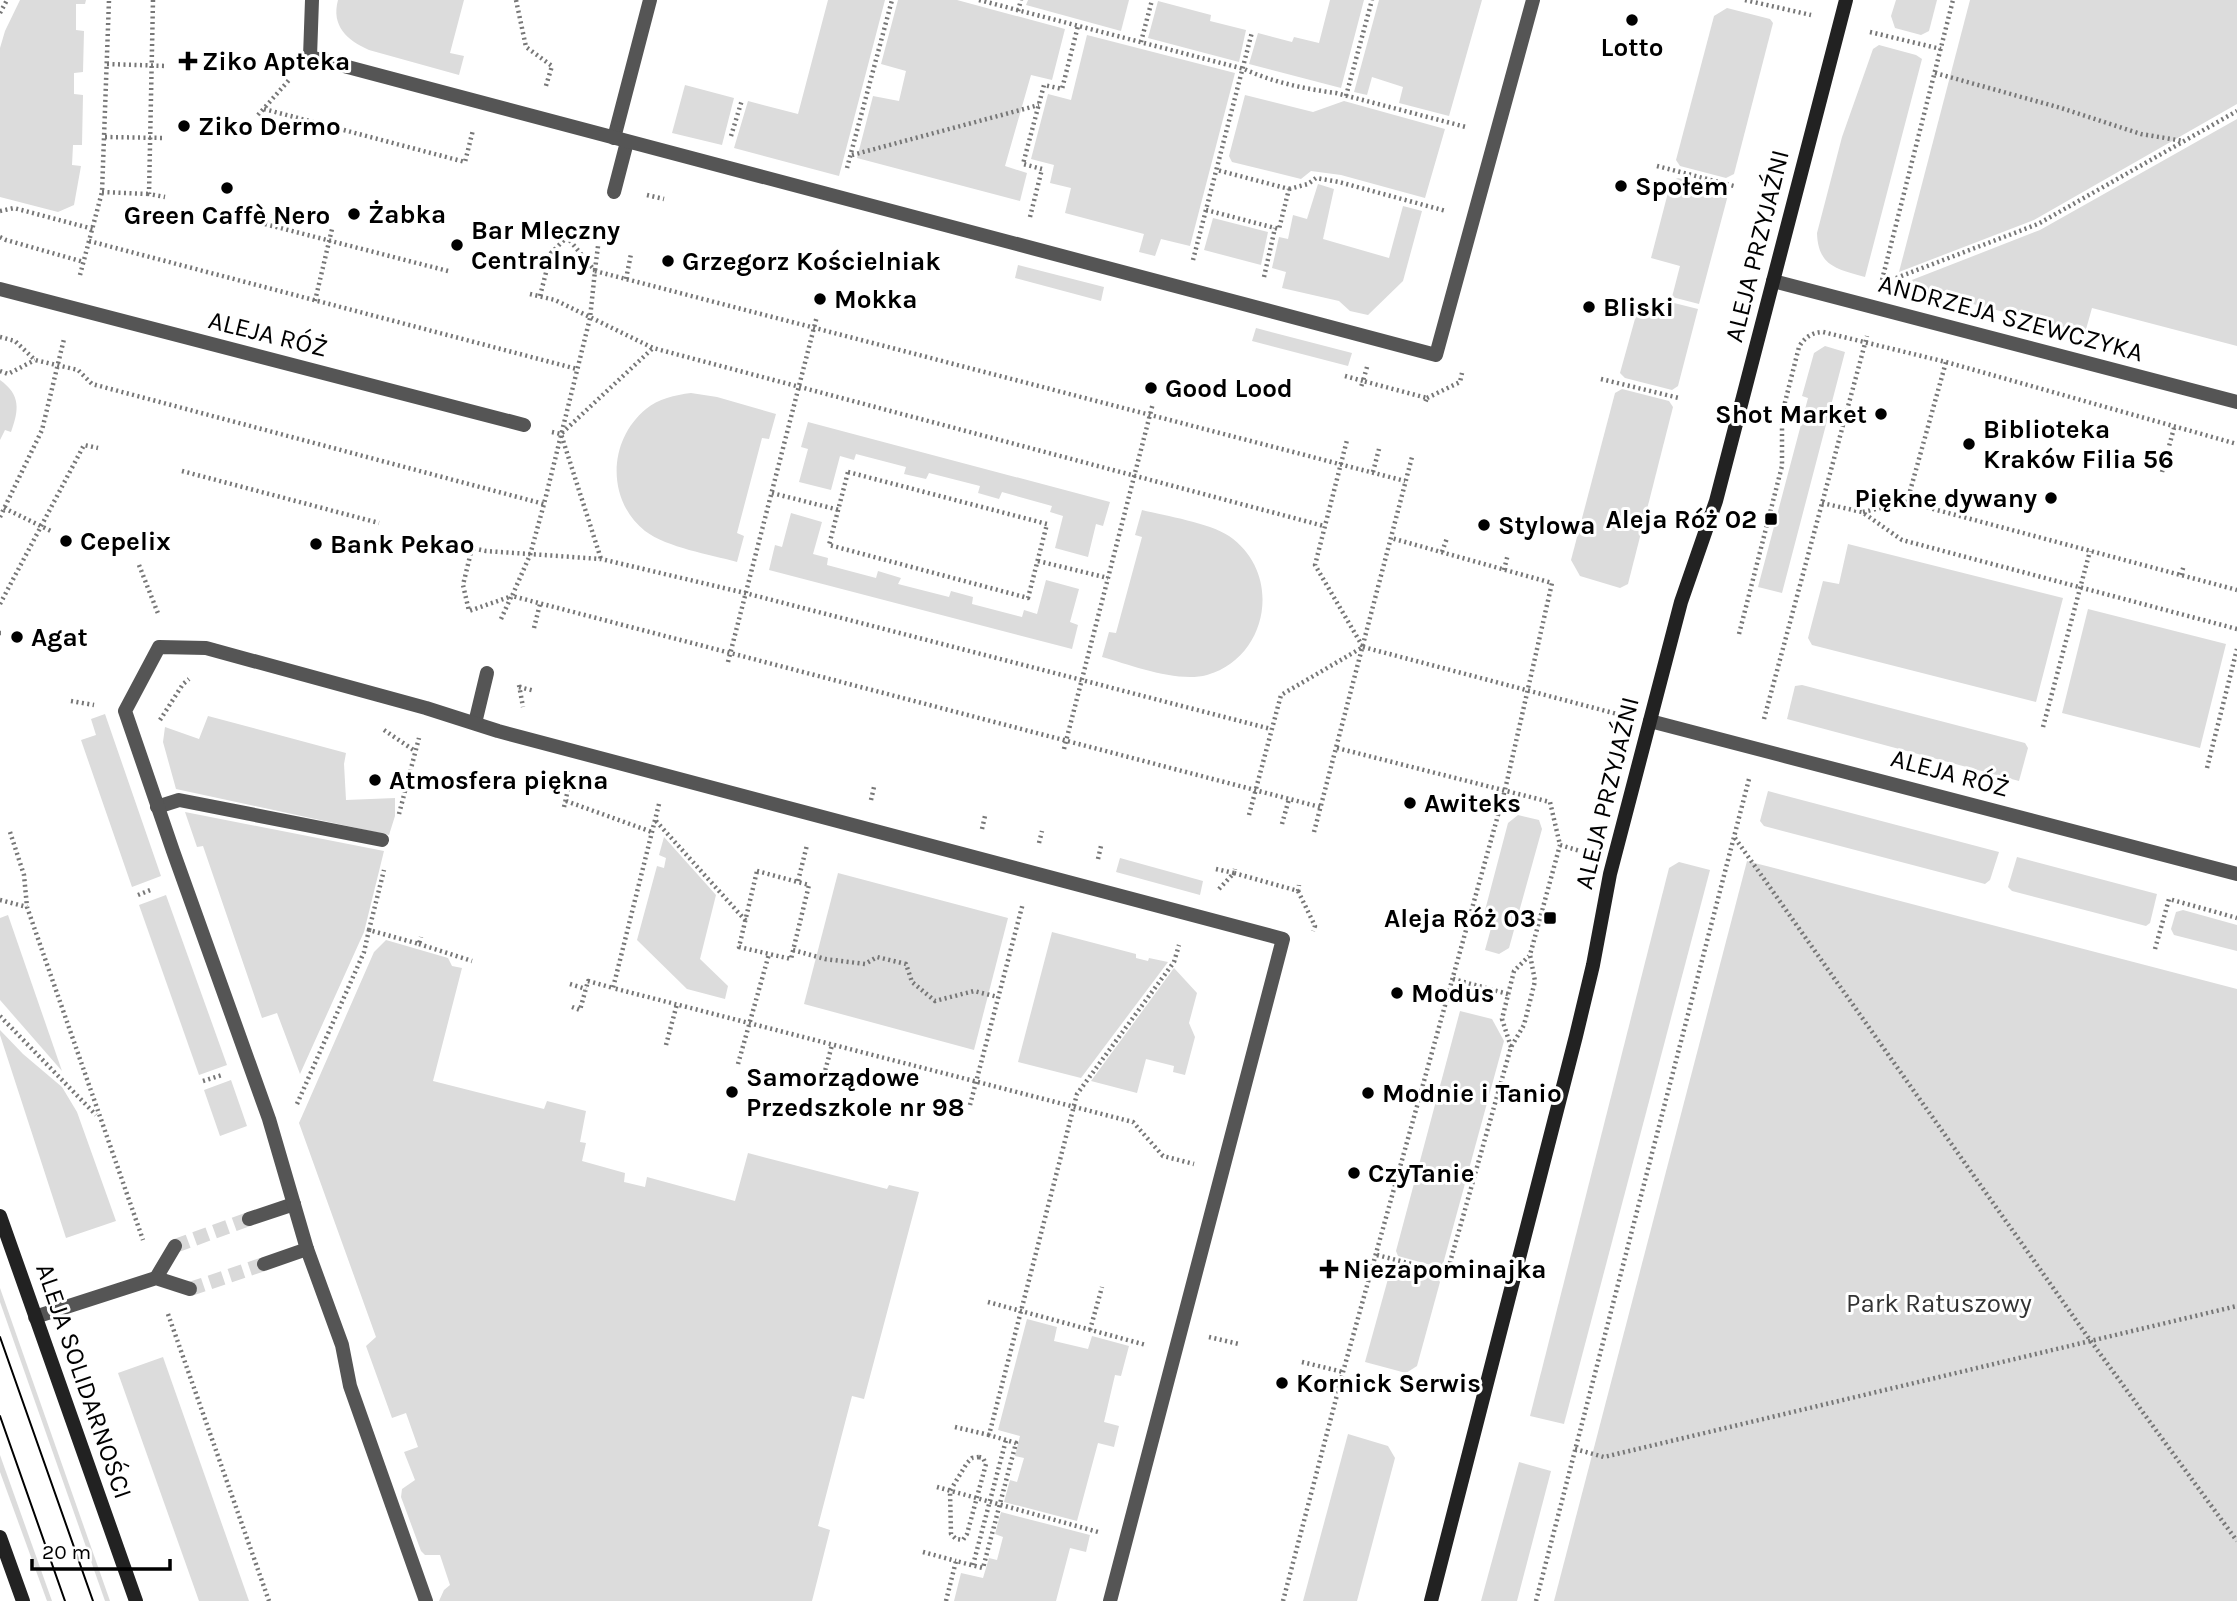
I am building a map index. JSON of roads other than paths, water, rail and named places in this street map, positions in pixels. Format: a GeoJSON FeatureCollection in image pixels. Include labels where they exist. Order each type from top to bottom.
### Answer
{"type":"FeatureCollection","features":[{"type":"Feature","properties":{"kind":"street"},"geometry":{"type":"LineString","coordinates":[[312,0],[310,57],[1436,355],[1533,0]]}},
{"type":"Feature","properties":{"kind":"street"},"geometry":{"type":"LineString","coordinates":[[614,192],[621,140],[650,0]]}},
{"type":"Feature","properties":{"kind":"street","name":"ALEJA PRZYJAŹNI"},"geometry":{"type":"LineString","coordinates":[[1431,1601],[1593,965],[1610,874],[1681,602],[1716,501],[1846,0]]}},
{"type":"Feature","properties":{"kind":"street","name":"ANDRZEJA SZEWCZYKA"},"geometry":{"type":"LineString","coordinates":[[1773,281],[2237,402]]}},
{"type":"Feature","properties":{"kind":"street","name":"ALEJA RÓŻ"},"geometry":{"type":"LineString","coordinates":[[0,289],[524,425]]}},
{"type":"Feature","properties":{"kind":"street"},"geometry":{"type":"LineString","coordinates":[[426,1601],[350,1386],[342,1345],[307,1249],[269,1119],[125,711],[159,647],[206,648],[498,731],[1283,939],[1110,1601]]}},
{"type":"Feature","properties":{"kind":"street"},"geometry":{"type":"LineString","coordinates":[[475,723],[487,673]]}},
{"type":"Feature","properties":{"kind":"street","name":"ALEJA RÓŻ"},"geometry":{"type":"LineString","coordinates":[[1650,721],[2237,874]]}},
{"type":"Feature","properties":{"kind":"street"},"geometry":{"type":"LineString","coordinates":[[157,807],[179,800],[382,840]]}},
{"type":"Feature","properties":{"kind":"street"},"geometry":{"type":"LineString","coordinates":[[249,1219],[294,1204]]}},
{"type":"Feature","properties":{"kind":"street","name":"ALEJA SOLIDARNOŚCI"},"geometry":{"type":"LineString","coordinates":[[0,1216],[136,1601]]}},
{"type":"Feature","properties":{"kind":"street"},"geometry":{"type":"LineString","coordinates":[[156,1278],[175,1245]]}},
{"type":"Feature","properties":{"kind":"street"},"geometry":{"type":"LineString","coordinates":[[264,1264],[307,1249]]}},
{"type":"Feature","properties":{"kind":"street"},"geometry":{"type":"LineString","coordinates":[[35,1317],[156,1278],[190,1289]]}},
{"type":"Feature","properties":{"kind":"street"},"geometry":{"type":"LineString","coordinates":[[0,1537],[23,1601]]}},
{"type":"Feature","properties":{"kind":"tunnel"},"geometry":{"type":"LineString","coordinates":[[175,1246],[249,1219]]}},
{"type":"Feature","properties":{"kind":"tunnel"},"geometry":{"type":"LineString","coordinates":[[190,1289],[264,1264]]}},
{"type":"Feature","properties":{"kind":"tram line"},"geometry":{"type":"LineString","coordinates":[[0,1337],[93,1601]]}},
{"type":"Feature","properties":{"kind":"tram line"},"geometry":{"type":"LineString","coordinates":[[0,1416],[65,1601]]}},
{"type":"Feature","properties":{"kind":"place","name":"Lotto"},"geometry":{"type":"Point","coordinates":[1632,20]}},
{"type":"Feature","properties":{"kind":"place","name":"Ziko Apteka"},"geometry":{"type":"Point","coordinates":[188,61]}},
{"type":"Feature","properties":{"kind":"place","name":"Ziko Dermo"},"geometry":{"type":"Point","coordinates":[184,126]}},
{"type":"Feature","properties":{"kind":"place","name":"Społem"},"geometry":{"type":"Point","coordinates":[1621,186]}},
{"type":"Feature","properties":{"kind":"place","name":"Green Caffè Nero"},"geometry":{"type":"Point","coordinates":[227,188]}},
{"type":"Feature","properties":{"kind":"place","name":"Żabka"},"geometry":{"type":"Point","coordinates":[354,214]}},
{"type":"Feature","properties":{"kind":"place","name":"Bar Mleczny Centralny"},"geometry":{"type":"Point","coordinates":[457,245]}},
{"type":"Feature","properties":{"kind":"place","name":"Grzegorz Kościelniak"},"geometry":{"type":"Point","coordinates":[668,261]}},
{"type":"Feature","properties":{"kind":"place","name":"Mokka"},"geometry":{"type":"Point","coordinates":[820,299]}},
{"type":"Feature","properties":{"kind":"place","name":"Bliski"},"geometry":{"type":"Point","coordinates":[1589,307]}},
{"type":"Feature","properties":{"kind":"place","name":"Good Lood"},"geometry":{"type":"Point","coordinates":[1151,388]}},
{"type":"Feature","properties":{"kind":"place","name":"Shot Market"},"geometry":{"type":"Point","coordinates":[1881,414]}},
{"type":"Feature","properties":{"kind":"place","name":"Biblioteka Kraków Filia 56"},"geometry":{"type":"Point","coordinates":[1969,444]}},
{"type":"Feature","properties":{"kind":"place","name":"Piękne dywany"},"geometry":{"type":"Point","coordinates":[2051,498]}},
{"type":"Feature","properties":{"kind":"place","name":"Aleja Róż 02"},"geometry":{"type":"Point","coordinates":[1771,519]}},
{"type":"Feature","properties":{"kind":"place","name":"Stylowa"},"geometry":{"type":"Point","coordinates":[1484,525]}},
{"type":"Feature","properties":{"kind":"place","name":"Cepelix"},"geometry":{"type":"Point","coordinates":[66,541]}},
{"type":"Feature","properties":{"kind":"place","name":"Bank Pekao"},"geometry":{"type":"Point","coordinates":[316,544]}},
{"type":"Feature","properties":{"kind":"place","name":"Agat"},"geometry":{"type":"Point","coordinates":[17,637]}},
{"type":"Feature","properties":{"kind":"place","name":"Atmosfera piękna"},"geometry":{"type":"Point","coordinates":[375,780]}},
{"type":"Feature","properties":{"kind":"place","name":"Awiteks"},"geometry":{"type":"Point","coordinates":[1410,803]}},
{"type":"Feature","properties":{"kind":"place","name":"Aleja Róż 03"},"geometry":{"type":"Point","coordinates":[1550,918]}},
{"type":"Feature","properties":{"kind":"place","name":"Modus"},"geometry":{"type":"Point","coordinates":[1397,993]}},
{"type":"Feature","properties":{"kind":"place","name":"Samorządowe Przedszkole nr 98"},"geometry":{"type":"Point","coordinates":[732,1092]}},
{"type":"Feature","properties":{"kind":"place","name":"Modnie i Tanio"},"geometry":{"type":"Point","coordinates":[1368,1093]}},
{"type":"Feature","properties":{"kind":"place","name":"CzyTanie"},"geometry":{"type":"Point","coordinates":[1354,1173]}},
{"type":"Feature","properties":{"kind":"place","name":"Niezapominajka"},"geometry":{"type":"Point","coordinates":[1329,1269]}},
{"type":"Feature","properties":{"kind":"place","name":"Kornick Serwis"},"geometry":{"type":"Point","coordinates":[1282,1383]}},
{"type":"Feature","properties":{"kind":"park label","name":"Park Ratuszowy"},"geometry":{"type":"Point","coordinates":[1939,1303]}}]}
